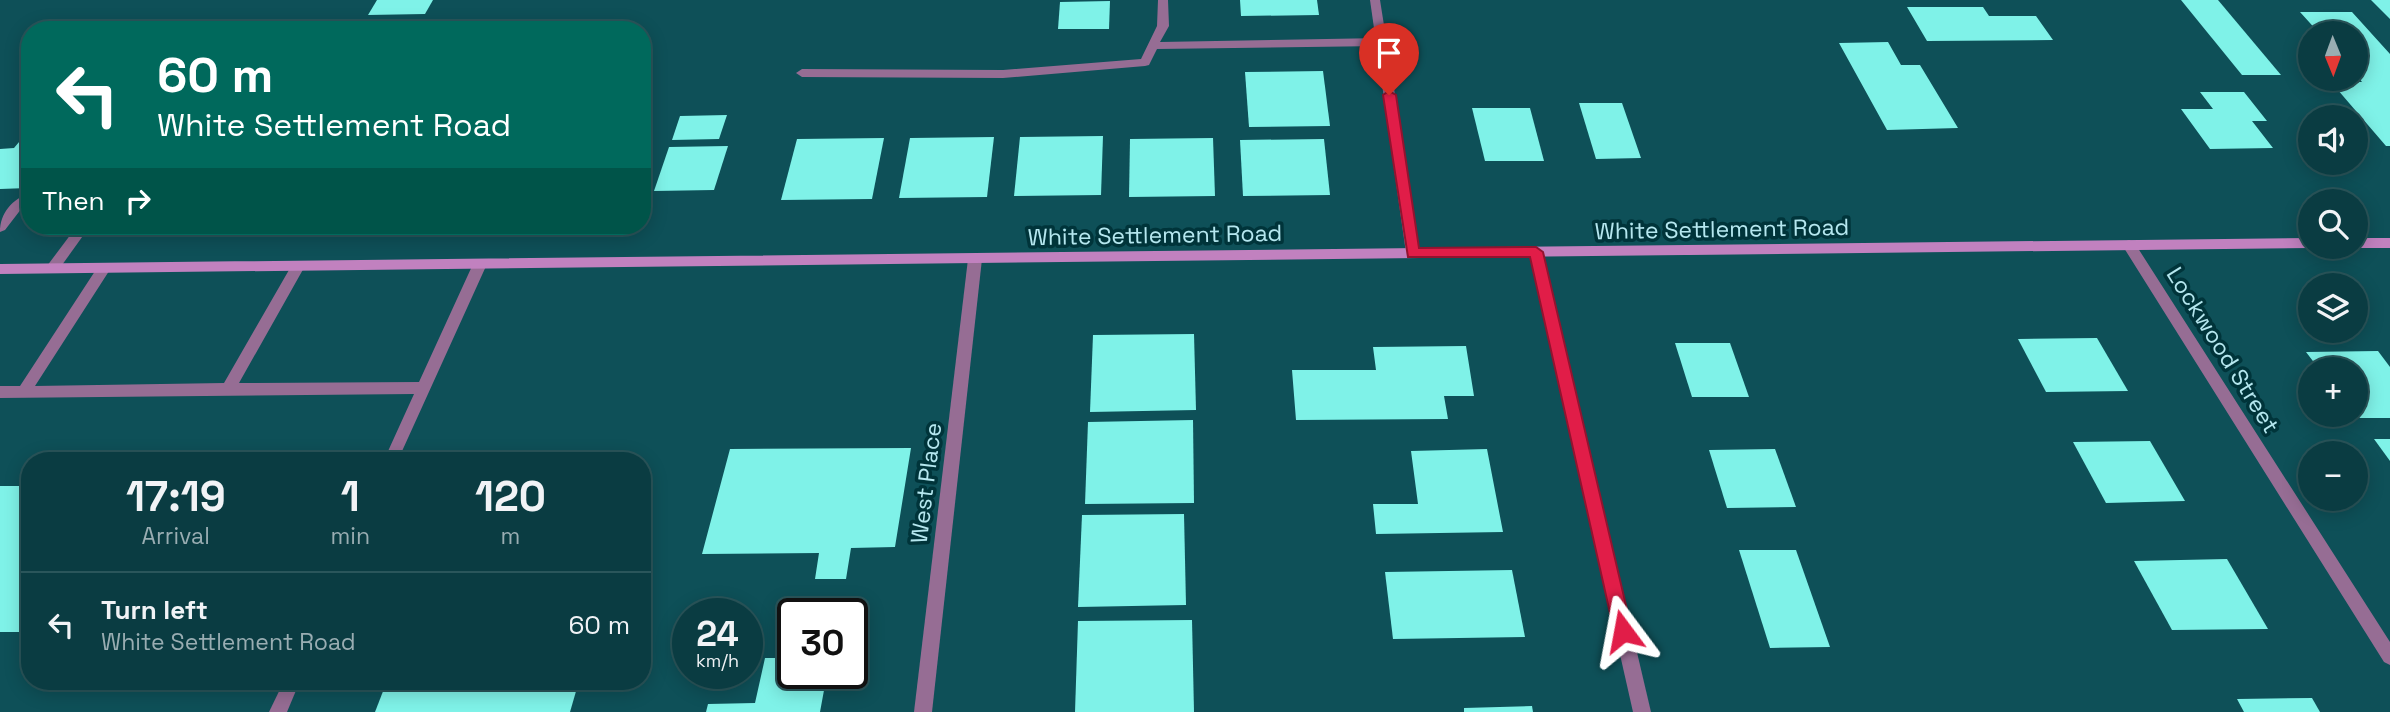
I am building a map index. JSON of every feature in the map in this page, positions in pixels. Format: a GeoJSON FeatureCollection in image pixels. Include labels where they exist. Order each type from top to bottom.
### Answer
{"type":"FeatureCollection","features":[{"type":"Feature","properties":{"kind":"main road","name":"White Settlement Road"},"geometry":{"type":"LineString","coordinates":[[0,269],[2298,243]]}},
{"type":"Feature","properties":{"kind":"main road"},"geometry":{"type":"LineString","coordinates":[[2368,243],[2390,243]]}},
{"type":"Feature","properties":{"kind":"street"},"geometry":{"type":"LineString","coordinates":[[802,73],[1003,74],[1145,62],[1163,26],[1163,0]]}},
{"type":"Feature","properties":{"kind":"street"},"geometry":{"type":"LineString","coordinates":[[1375,0],[1413,253]]}},
{"type":"Feature","properties":{"kind":"street"},"geometry":{"type":"LineString","coordinates":[[1152,46],[1382,42]]}},
{"type":"Feature","properties":{"kind":"street"},"geometry":{"type":"LineString","coordinates":[[0,227],[21,201]]}},
{"type":"Feature","properties":{"kind":"street"},"geometry":{"type":"LineString","coordinates":[[52,269],[77,235]]}},
{"type":"Feature","properties":{"kind":"street","name":"Lockwood Street"},"geometry":{"type":"LineString","coordinates":[[2129,245],[2390,657]]}},
{"type":"Feature","properties":{"kind":"street"},"geometry":{"type":"LineString","coordinates":[[1536,252],[1642,712]]}},
{"type":"Feature","properties":{"kind":"street","name":"West Place"},"geometry":{"type":"LineString","coordinates":[[923,712],[975,258]]}},
{"type":"Feature","properties":{"kind":"street"},"geometry":{"type":"LineString","coordinates":[[395,452],[480,264]]}},
{"type":"Feature","properties":{"kind":"street"},"geometry":{"type":"LineString","coordinates":[[228,389],[298,266]]}},
{"type":"Feature","properties":{"kind":"street"},"geometry":{"type":"LineString","coordinates":[[24,392],[104,268]]}},
{"type":"Feature","properties":{"kind":"street"},"geometry":{"type":"LineString","coordinates":[[0,392],[424,388]]}},
{"type":"Feature","properties":{"kind":"street"},"geometry":{"type":"LineString","coordinates":[[278,712],[288,690]]}},
{"type":"Feature","properties":{"kind":"building"},"geometry":{"type":"Polygon","coordinates":[[[377,0],[433,0],[425,14],[368,15],[377,0]]]}},
{"type":"Feature","properties":{"kind":"building"},"geometry":{"type":"Polygon","coordinates":[[[1240,0],[1317,0],[1319,15],[1241,16],[1240,0]]]}},
{"type":"Feature","properties":{"kind":"building"},"geometry":{"type":"Polygon","coordinates":[[[2181,0],[2218,0],[2281,75],[2242,75],[2181,0]]]}},
{"type":"Feature","properties":{"kind":"building"},"geometry":{"type":"Polygon","coordinates":[[[2371,0],[2390,0],[2390,19],[2371,0]]]}},
{"type":"Feature","properties":{"kind":"building"},"geometry":{"type":"Polygon","coordinates":[[[1110,1],[1109,29],[1058,29],[1060,2],[1110,1]]]}},
{"type":"Feature","properties":{"kind":"building"},"geometry":{"type":"Polygon","coordinates":[[[1907,7],[1983,7],[1989,16],[2036,16],[2053,40],[1927,41],[1907,7]]]}},
{"type":"Feature","properties":{"kind":"building"},"geometry":{"type":"Polygon","coordinates":[[[2300,12],[2352,12],[2360,21],[2308,21],[2300,12]]]}},
{"type":"Feature","properties":{"kind":"building"},"geometry":{"type":"Polygon","coordinates":[[[2368,30],[2390,54],[2390,146],[2386,146],[2368,125],[2368,105],[2351,105],[2339,91],[2368,91],[2368,30]]]}},
{"type":"Feature","properties":{"kind":"building"},"geometry":{"type":"Polygon","coordinates":[[[1888,42],[1901,65],[1920,65],[1958,128],[1887,130],[1839,43],[1888,42]]]}},
{"type":"Feature","properties":{"kind":"building"},"geometry":{"type":"Polygon","coordinates":[[[1323,71],[1330,126],[1249,127],[1245,72],[1323,71]]]}},
{"type":"Feature","properties":{"kind":"building"},"geometry":{"type":"Polygon","coordinates":[[[2200,92],[2244,92],[2267,121],[2252,121],[2273,148],[2210,149],[2181,109],[2213,109],[2200,92]]]}},
{"type":"Feature","properties":{"kind":"building"},"geometry":{"type":"Polygon","coordinates":[[[1579,103],[1622,103],[1641,158],[1596,159],[1579,103]]]}},
{"type":"Feature","properties":{"kind":"building"},"geometry":{"type":"Polygon","coordinates":[[[1472,108],[1530,108],[1544,161],[1485,161],[1472,108]]]}},
{"type":"Feature","properties":{"kind":"building"},"geometry":{"type":"Polygon","coordinates":[[[727,115],[719,139],[672,140],[680,116],[727,115]]]}},
{"type":"Feature","properties":{"kind":"building"},"geometry":{"type":"Polygon","coordinates":[[[1103,136],[1101,195],[1014,196],[1020,137],[1103,136]]]}},
{"type":"Feature","properties":{"kind":"building"},"geometry":{"type":"Polygon","coordinates":[[[994,137],[987,197],[899,198],[910,138],[994,137]]]}},
{"type":"Feature","properties":{"kind":"building"},"geometry":{"type":"Polygon","coordinates":[[[884,138],[872,199],[781,200],[797,139],[884,138]]]}},
{"type":"Feature","properties":{"kind":"building"},"geometry":{"type":"Polygon","coordinates":[[[1213,138],[1215,196],[1129,197],[1130,139],[1213,138]]]}},
{"type":"Feature","properties":{"kind":"building"},"geometry":{"type":"Polygon","coordinates":[[[1324,139],[1330,195],[1243,196],[1240,140],[1324,139]]]}},
{"type":"Feature","properties":{"kind":"building"},"geometry":{"type":"Polygon","coordinates":[[[21,140],[21,188],[0,189],[0,149],[14,148],[21,140]]]}},
{"type":"Feature","properties":{"kind":"building"},"geometry":{"type":"Polygon","coordinates":[[[728,146],[714,190],[654,191],[669,147],[728,146]]]}},
{"type":"Feature","properties":{"kind":"building"},"geometry":{"type":"Polygon","coordinates":[[[1194,334],[1196,410],[1090,412],[1093,335],[1194,334]]]}},
{"type":"Feature","properties":{"kind":"building"},"geometry":{"type":"Polygon","coordinates":[[[2097,338],[2128,391],[2046,392],[2018,339],[2097,338]]]}},
{"type":"Feature","properties":{"kind":"building"},"geometry":{"type":"Polygon","coordinates":[[[1675,343],[1730,343],[1749,397],[1692,397],[1675,343]]]}},
{"type":"Feature","properties":{"kind":"building"},"geometry":{"type":"Polygon","coordinates":[[[1466,346],[1474,396],[1444,396],[1448,419],[1296,420],[1292,370],[1376,370],[1373,347],[1466,346]]]}},
{"type":"Feature","properties":{"kind":"building"},"geometry":{"type":"Polygon","coordinates":[[[2378,351],[2390,367],[2390,418],[2368,418],[2368,357],[2310,357],[2306,352],[2378,351]]]}},
{"type":"Feature","properties":{"kind":"building"},"geometry":{"type":"Polygon","coordinates":[[[1193,420],[1194,503],[1085,504],[1088,422],[1193,420]]]}},
{"type":"Feature","properties":{"kind":"building"},"geometry":{"type":"Polygon","coordinates":[[[2374,439],[2390,439],[2390,461],[2374,439]]]}},
{"type":"Feature","properties":{"kind":"building"},"geometry":{"type":"Polygon","coordinates":[[[2150,441],[2185,501],[2106,503],[2073,442],[2150,441]]]}},
{"type":"Feature","properties":{"kind":"building"},"geometry":{"type":"Polygon","coordinates":[[[911,448],[895,547],[851,548],[846,579],[815,579],[819,553],[702,554],[730,449],[911,448]]]}},
{"type":"Feature","properties":{"kind":"building"},"geometry":{"type":"Polygon","coordinates":[[[1487,449],[1503,532],[1376,534],[1373,504],[1418,504],[1411,451],[1487,449]]]}},
{"type":"Feature","properties":{"kind":"building"},"geometry":{"type":"Polygon","coordinates":[[[1775,449],[1796,507],[1727,508],[1709,450],[1775,449]]]}},
{"type":"Feature","properties":{"kind":"building"},"geometry":{"type":"Polygon","coordinates":[[[0,486],[21,486],[21,632],[0,632],[0,486]]]}},
{"type":"Feature","properties":{"kind":"building"},"geometry":{"type":"Polygon","coordinates":[[[1184,514],[1186,605],[1078,607],[1082,515],[1184,514]]]}},
{"type":"Feature","properties":{"kind":"building"},"geometry":{"type":"Polygon","coordinates":[[[1739,550],[1796,550],[1830,647],[1770,648],[1739,550]]]}},
{"type":"Feature","properties":{"kind":"building"},"geometry":{"type":"Polygon","coordinates":[[[2227,559],[2268,629],[2172,630],[2134,561],[2227,559]]]}},
{"type":"Feature","properties":{"kind":"building"},"geometry":{"type":"Polygon","coordinates":[[[1512,570],[1525,637],[1393,639],[1385,572],[1512,570]]]}},
{"type":"Feature","properties":{"kind":"building"},"geometry":{"type":"Polygon","coordinates":[[[1192,620],[1194,712],[1075,712],[1078,621],[1192,620]]]}},
{"type":"Feature","properties":{"kind":"building"},"geometry":{"type":"Polygon","coordinates":[[[765,658],[777,658],[777,689],[824,689],[820,712],[706,712],[708,704],[755,703],[758,689],[763,689],[765,658]]]}},
{"type":"Feature","properties":{"kind":"building"},"geometry":{"type":"Polygon","coordinates":[[[384,690],[576,690],[570,712],[375,712],[384,690]]]}},
{"type":"Feature","properties":{"kind":"building"},"geometry":{"type":"Polygon","coordinates":[[[2312,698],[2320,712],[2244,712],[2237,699],[2312,698]]]}},
{"type":"Feature","properties":{"kind":"building"},"geometry":{"type":"Polygon","coordinates":[[[1532,706],[1533,712],[1464,712],[1464,708],[1532,706]]]}},
{"type":"Feature","properties":{"kind":"route"},"geometry":{"type":"LineString","coordinates":[[1389,95],[1413,253],[1536,252],[1623,631]]}}]}
